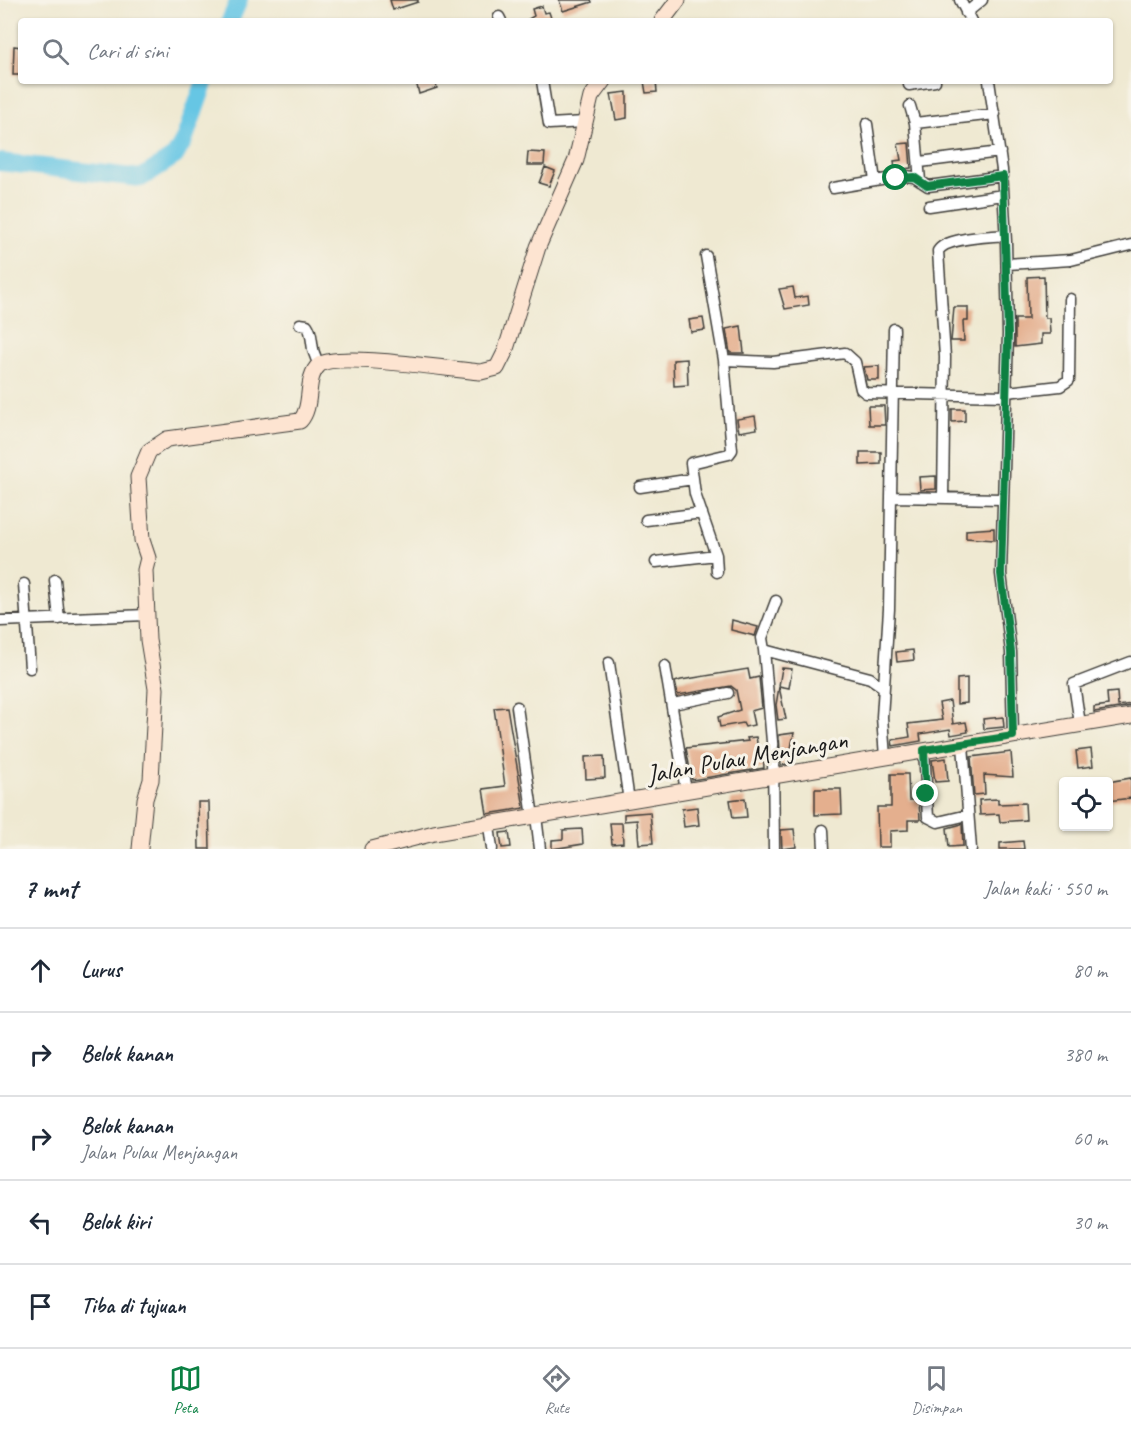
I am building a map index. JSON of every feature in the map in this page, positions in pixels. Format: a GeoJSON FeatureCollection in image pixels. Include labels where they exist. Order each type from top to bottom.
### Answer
{"type":"FeatureCollection","features":[{"type":"Feature","properties":{"kind":"street"},"geometry":{"type":"LineString","coordinates":[[960,0],[969,17],[982,0]]}},
{"type":"Feature","properties":{"kind":"street"},"geometry":{"type":"LineString","coordinates":[[542,84],[549,124],[585,122]]}},
{"type":"Feature","properties":{"kind":"street"},"geometry":{"type":"LineString","coordinates":[[140,849],[145,799],[151,780],[156,696],[147,615],[147,553],[142,540],[138,485],[140,468],[149,451],[167,439],[300,421],[306,412],[313,374],[320,364],[353,360],[481,372],[497,368],[505,352],[538,247],[576,160],[591,97],[601,84]]}},
{"type":"Feature","properties":{"kind":"street"},"geometry":{"type":"LineString","coordinates":[[909,85],[916,84]]}},
{"type":"Feature","properties":{"kind":"street"},"geometry":{"type":"LineString","coordinates":[[990,84],[1003,176],[1007,264],[1007,394],[1001,574],[1011,652],[1013,736]]}},
{"type":"Feature","properties":{"kind":"street"},"geometry":{"type":"LineString","coordinates":[[910,106],[915,123],[920,181]]}},
{"type":"Feature","properties":{"kind":"street"},"geometry":{"type":"LineString","coordinates":[[915,123],[995,114]]}},
{"type":"Feature","properties":{"kind":"street"},"geometry":{"type":"LineString","coordinates":[[867,124],[875,181]]}},
{"type":"Feature","properties":{"kind":"street"},"geometry":{"type":"LineString","coordinates":[[920,162],[1000,152]]}},
{"type":"Feature","properties":{"kind":"street"},"geometry":{"type":"LineString","coordinates":[[833,188],[911,176],[927,186],[1003,176]]}},
{"type":"Feature","properties":{"kind":"street"},"geometry":{"type":"LineString","coordinates":[[929,206],[1003,195]]}},
{"type":"Feature","properties":{"kind":"street"},"geometry":{"type":"LineString","coordinates":[[943,498],[945,357],[938,251],[942,245],[954,241],[1005,236]]}},
{"type":"Feature","properties":{"kind":"street"},"geometry":{"type":"LineString","coordinates":[[1007,264],[1071,260],[1131,245]]}},
{"type":"Feature","properties":{"kind":"street"},"geometry":{"type":"LineString","coordinates":[[706,256],[724,360],[732,450],[729,454],[691,464],[702,513],[716,555],[717,572]]}},
{"type":"Feature","properties":{"kind":"street"},"geometry":{"type":"LineString","coordinates":[[724,360],[773,362],[845,353],[855,362],[863,392],[944,395],[1007,394],[1060,386],[1069,380],[1070,298]]}},
{"type":"Feature","properties":{"kind":"street"},"geometry":{"type":"LineString","coordinates":[[300,324],[307,325],[310,330],[311,349],[320,364]]}},
{"type":"Feature","properties":{"kind":"street"},"geometry":{"type":"LineString","coordinates":[[885,757],[883,687],[889,609],[894,329]]}},
{"type":"Feature","properties":{"kind":"street"},"geometry":{"type":"LineString","coordinates":[[640,487],[693,479]]}},
{"type":"Feature","properties":{"kind":"street"},"geometry":{"type":"LineString","coordinates":[[892,497],[1003,499]]}},
{"type":"Feature","properties":{"kind":"street"},"geometry":{"type":"LineString","coordinates":[[646,520],[702,513]]}},
{"type":"Feature","properties":{"kind":"street"},"geometry":{"type":"LineString","coordinates":[[656,562],[716,555]]}},
{"type":"Feature","properties":{"kind":"street"},"geometry":{"type":"LineString","coordinates":[[55,580],[59,619]]}},
{"type":"Feature","properties":{"kind":"street"},"geometry":{"type":"LineString","coordinates":[[24,584],[30,668]]}},
{"type":"Feature","properties":{"kind":"street"},"geometry":{"type":"LineString","coordinates":[[774,849],[774,775],[762,638],[776,601]]}},
{"type":"Feature","properties":{"kind":"street"},"geometry":{"type":"LineString","coordinates":[[0,621],[147,615]]}},
{"type":"Feature","properties":{"kind":"street"},"geometry":{"type":"LineString","coordinates":[[764,650],[870,678],[883,687]]}},
{"type":"Feature","properties":{"kind":"street"},"geometry":{"type":"LineString","coordinates":[[1080,724],[1074,684],[1131,662]]}},
{"type":"Feature","properties":{"kind":"street"},"geometry":{"type":"LineString","coordinates":[[609,663],[629,801]]}},
{"type":"Feature","properties":{"kind":"street"},"geometry":{"type":"LineString","coordinates":[[665,666],[686,791]]}},
{"type":"Feature","properties":{"kind":"street"},"geometry":{"type":"LineString","coordinates":[[673,704],[728,693]]}},
{"type":"Feature","properties":{"kind":"street"},"geometry":{"type":"LineString","coordinates":[[517,707],[540,849]]}},
{"type":"Feature","properties":{"kind":"street","name":"Jalan Pulau Menjangan"},"geometry":{"type":"LineString","coordinates":[[372,849],[417,836],[1131,716]]}},
{"type":"Feature","properties":{"kind":"street"},"geometry":{"type":"LineString","coordinates":[[963,745],[971,849]]}},
{"type":"Feature","properties":{"kind":"street"},"geometry":{"type":"LineString","coordinates":[[924,750],[928,817],[938,822],[968,815]]}},
{"type":"Feature","properties":{"kind":"street"},"geometry":{"type":"LineString","coordinates":[[489,825],[492,849]]}},
{"type":"Feature","properties":{"kind":"street"},"geometry":{"type":"LineString","coordinates":[[823,830],[824,849]]}},
{"type":"Feature","properties":{"kind":"building"},"geometry":{"type":"Polygon","coordinates":[[[390,0],[418,0],[418,2],[393,10],[390,0]]]}},
{"type":"Feature","properties":{"kind":"building"},"geometry":{"type":"Polygon","coordinates":[[[559,0],[591,0],[592,2],[563,11],[559,0]]]}},
{"type":"Feature","properties":{"kind":"building"},"geometry":{"type":"Polygon","coordinates":[[[542,6],[544,13],[549,12],[551,18],[530,18],[534,16],[532,9],[542,6]]]}},
{"type":"Feature","properties":{"kind":"building"},"geometry":{"type":"Polygon","coordinates":[[[14,46],[18,47],[18,75],[13,75],[14,46]]]}},
{"type":"Feature","properties":{"kind":"building"},"geometry":{"type":"Polygon","coordinates":[[[417,84],[436,84],[437,88],[419,94],[417,84]]]}},
{"type":"Feature","properties":{"kind":"building"},"geometry":{"type":"Polygon","coordinates":[[[644,84],[656,84],[657,92],[646,93],[644,84]]]}},
{"type":"Feature","properties":{"kind":"building"},"geometry":{"type":"Polygon","coordinates":[[[627,92],[627,118],[616,120],[611,94],[627,92]]]}},
{"type":"Feature","properties":{"kind":"building"},"geometry":{"type":"Polygon","coordinates":[[[909,143],[911,168],[895,170],[894,161],[901,160],[898,144],[909,143]]]}},
{"type":"Feature","properties":{"kind":"building"},"geometry":{"type":"Polygon","coordinates":[[[528,152],[545,153],[544,165],[527,165],[528,152]]]}},
{"type":"Feature","properties":{"kind":"building"},"geometry":{"type":"Polygon","coordinates":[[[545,167],[555,171],[549,186],[539,183],[545,167]]]}},
{"type":"Feature","properties":{"kind":"building"},"geometry":{"type":"Polygon","coordinates":[[[1044,276],[1045,318],[1049,318],[1050,334],[1041,334],[1041,344],[1015,347],[1015,319],[1028,319],[1027,277],[1044,276]]]}},
{"type":"Feature","properties":{"kind":"building"},"geometry":{"type":"Polygon","coordinates":[[[793,287],[795,298],[808,296],[809,305],[785,309],[779,289],[793,287]]]}},
{"type":"Feature","properties":{"kind":"building"},"geometry":{"type":"Polygon","coordinates":[[[954,307],[968,307],[968,321],[963,321],[964,341],[951,341],[954,307]]]}},
{"type":"Feature","properties":{"kind":"building"},"geometry":{"type":"Polygon","coordinates":[[[703,318],[705,330],[691,332],[689,320],[703,318]]]}},
{"type":"Feature","properties":{"kind":"building"},"geometry":{"type":"Polygon","coordinates":[[[741,326],[744,353],[730,353],[726,329],[741,326]]]}},
{"type":"Feature","properties":{"kind":"building"},"geometry":{"type":"Polygon","coordinates":[[[687,359],[688,385],[674,386],[673,360],[687,359]]]}},
{"type":"Feature","properties":{"kind":"building"},"geometry":{"type":"Polygon","coordinates":[[[879,366],[879,380],[867,380],[864,367],[879,366]]]}},
{"type":"Feature","properties":{"kind":"building"},"geometry":{"type":"Polygon","coordinates":[[[868,406],[884,406],[885,425],[869,425],[868,406]]]}},
{"type":"Feature","properties":{"kind":"building"},"geometry":{"type":"Polygon","coordinates":[[[952,409],[965,409],[965,421],[952,422],[952,409]]]}},
{"type":"Feature","properties":{"kind":"building"},"geometry":{"type":"Polygon","coordinates":[[[755,416],[757,429],[739,432],[737,419],[755,416]]]}},
{"type":"Feature","properties":{"kind":"building"},"geometry":{"type":"Polygon","coordinates":[[[860,452],[881,452],[881,464],[860,465],[860,452]]]}},
{"type":"Feature","properties":{"kind":"building"},"geometry":{"type":"Polygon","coordinates":[[[936,476],[936,489],[920,490],[919,477],[936,476]]]}},
{"type":"Feature","properties":{"kind":"building"},"geometry":{"type":"Polygon","coordinates":[[[994,528],[994,540],[966,538],[966,530],[994,528]]]}},
{"type":"Feature","properties":{"kind":"building"},"geometry":{"type":"Polygon","coordinates":[[[732,620],[758,627],[755,636],[731,630],[732,620]]]}},
{"type":"Feature","properties":{"kind":"building"},"geometry":{"type":"Polygon","coordinates":[[[913,650],[914,660],[897,662],[896,652],[913,650]]]}},
{"type":"Feature","properties":{"kind":"building"},"geometry":{"type":"Polygon","coordinates":[[[782,668],[792,669],[789,688],[779,686],[782,668]]]}},
{"type":"Feature","properties":{"kind":"building"},"geometry":{"type":"Polygon","coordinates":[[[748,669],[750,679],[759,677],[762,708],[751,711],[754,725],[745,727],[743,723],[720,727],[718,717],[740,710],[736,690],[731,686],[678,695],[675,682],[748,669]]]}},
{"type":"Feature","properties":{"kind":"building"},"geometry":{"type":"Polygon","coordinates":[[[967,678],[967,703],[957,704],[957,679],[967,678]]]}},
{"type":"Feature","properties":{"kind":"building"},"geometry":{"type":"Polygon","coordinates":[[[779,687],[786,719],[778,720],[776,705],[779,687]]]}},
{"type":"Feature","properties":{"kind":"building"},"geometry":{"type":"Polygon","coordinates":[[[1117,692],[1118,706],[1131,704],[1131,706],[1094,712],[1094,707],[1108,705],[1107,693],[1117,692]]]}},
{"type":"Feature","properties":{"kind":"building"},"geometry":{"type":"Polygon","coordinates":[[[950,701],[953,724],[966,722],[968,732],[951,735],[950,729],[920,734],[921,741],[893,746],[892,740],[910,737],[908,724],[942,720],[939,703],[950,701]]]}},
{"type":"Feature","properties":{"kind":"building"},"geometry":{"type":"Polygon","coordinates":[[[507,707],[524,808],[487,814],[483,789],[505,786],[494,708],[507,707]]]}},
{"type":"Feature","properties":{"kind":"building"},"geometry":{"type":"Polygon","coordinates":[[[1003,717],[1004,727],[984,729],[983,719],[1003,717]]]}},
{"type":"Feature","properties":{"kind":"building"},"geometry":{"type":"Polygon","coordinates":[[[794,733],[788,764],[781,765],[779,735],[794,733]]]}},
{"type":"Feature","properties":{"kind":"building"},"geometry":{"type":"Polygon","coordinates":[[[756,737],[759,754],[763,754],[764,768],[692,780],[686,748],[748,741],[747,738],[756,737]]]}},
{"type":"Feature","properties":{"kind":"building"},"geometry":{"type":"Polygon","coordinates":[[[1091,749],[1093,766],[1078,768],[1076,751],[1091,749]]]}},
{"type":"Feature","properties":{"kind":"building"},"geometry":{"type":"Polygon","coordinates":[[[1011,752],[1013,777],[984,775],[985,794],[974,795],[971,757],[1011,752]]]}},
{"type":"Feature","properties":{"kind":"building"},"geometry":{"type":"Polygon","coordinates":[[[604,756],[605,778],[586,779],[585,757],[604,756]]]}},
{"type":"Feature","properties":{"kind":"building"},"geometry":{"type":"Polygon","coordinates":[[[946,758],[948,781],[935,782],[932,760],[946,758]]]}},
{"type":"Feature","properties":{"kind":"building"},"geometry":{"type":"Polygon","coordinates":[[[891,774],[908,774],[909,800],[919,800],[920,820],[908,820],[908,830],[890,831],[890,847],[878,847],[877,807],[891,807],[891,774]]]}},
{"type":"Feature","properties":{"kind":"building"},"geometry":{"type":"Polygon","coordinates":[[[1131,778],[1131,798],[1113,800],[1113,781],[1131,778]]]}},
{"type":"Feature","properties":{"kind":"building"},"geometry":{"type":"Polygon","coordinates":[[[815,789],[841,789],[842,814],[815,815],[815,789]]]}},
{"type":"Feature","properties":{"kind":"building"},"geometry":{"type":"Polygon","coordinates":[[[745,798],[747,817],[733,818],[730,800],[745,798]]]}},
{"type":"Feature","properties":{"kind":"building"},"geometry":{"type":"Polygon","coordinates":[[[998,799],[998,804],[1025,803],[1026,820],[1000,822],[999,814],[980,815],[979,800],[998,799]]]}},
{"type":"Feature","properties":{"kind":"building"},"geometry":{"type":"Polygon","coordinates":[[[198,802],[209,802],[210,849],[199,849],[198,802]]]}},
{"type":"Feature","properties":{"kind":"building"},"geometry":{"type":"Polygon","coordinates":[[[697,807],[699,825],[684,827],[682,809],[697,807]]]}},
{"type":"Feature","properties":{"kind":"building"},"geometry":{"type":"Polygon","coordinates":[[[650,812],[653,843],[639,844],[637,820],[624,821],[624,814],[650,812]]]}},
{"type":"Feature","properties":{"kind":"building"},"geometry":{"type":"Polygon","coordinates":[[[610,823],[622,823],[623,843],[612,844],[610,823]]]}},
{"type":"Feature","properties":{"kind":"building"},"geometry":{"type":"Polygon","coordinates":[[[962,824],[963,846],[949,847],[947,828],[962,824]]]}},
{"type":"Feature","properties":{"kind":"building"},"geometry":{"type":"Polygon","coordinates":[[[582,829],[583,844],[552,849],[552,840],[563,839],[563,830],[582,829]]]}},
{"type":"Feature","properties":{"kind":"building"},"geometry":{"type":"Polygon","coordinates":[[[794,829],[796,847],[782,849],[781,830],[794,829]]]}},
{"type":"Feature","properties":{"kind":"building"},"geometry":{"type":"Polygon","coordinates":[[[509,832],[511,847],[502,848],[500,833],[509,832]]]}},
{"type":"Feature","properties":{"kind":"building"},"geometry":{"type":"Polygon","coordinates":[[[1023,841],[1024,849],[1000,849],[1000,843],[1023,841]]]}},
{"type":"Feature","properties":{"kind":"waterway"},"geometry":{"type":"LineString","coordinates":[[231,18],[239,0]]}},
{"type":"Feature","properties":{"kind":"waterway"},"geometry":{"type":"LineString","coordinates":[[0,162],[141,178],[175,156],[184,140],[204,84]]}},
{"type":"Feature","properties":{"kind":"route"},"geometry":{"type":"LineString","coordinates":[[896,178],[914,177],[927,186],[1003,176],[1005,213],[1008,334],[1001,574],[1011,652],[1010,695],[1013,736],[924,750],[926,794]]}}]}
